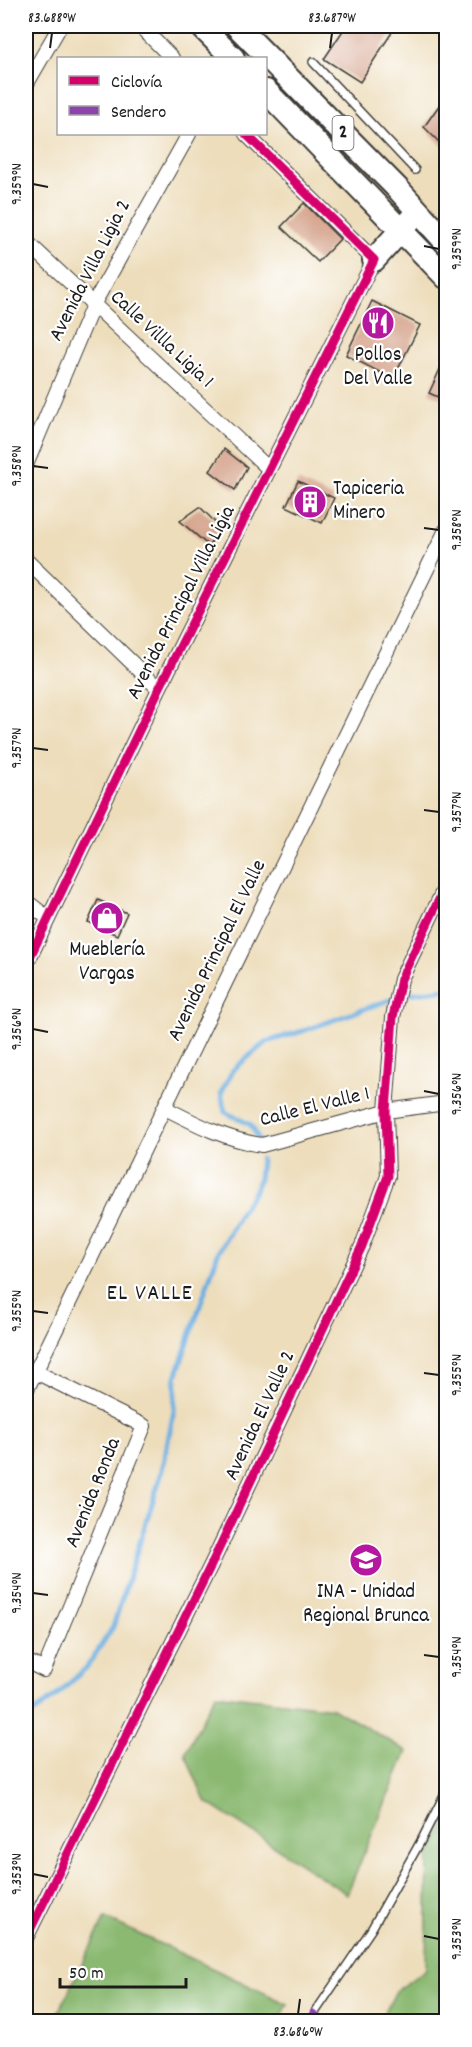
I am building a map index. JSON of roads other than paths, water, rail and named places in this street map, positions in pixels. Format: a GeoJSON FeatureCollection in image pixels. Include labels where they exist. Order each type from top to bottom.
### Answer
{"type":"FeatureCollection","features":[{"type":"Feature","properties":{"kind":"highway"},"geometry":{"type":"LineString","coordinates":[[201,26],[232,57]]}},
{"type":"Feature","properties":{"kind":"highway","name":"2"},"geometry":{"type":"LineString","coordinates":[[237,26],[447,242]]}},
{"type":"Feature","properties":{"kind":"highway","name":"2"},"geometry":{"type":"LineString","coordinates":[[267,92],[447,277]]}},
{"type":"Feature","properties":{"kind":"highway"},"geometry":{"type":"LineString","coordinates":[[374,260],[418,210]]}},
{"type":"Feature","properties":{"kind":"street"},"geometry":{"type":"LineString","coordinates":[[26,85],[60,26]]}},
{"type":"Feature","properties":{"kind":"street"},"geometry":{"type":"LineString","coordinates":[[140,26],[171,57]]}},
{"type":"Feature","properties":{"kind":"street","name":"Avenida Villa Ligia 2"},"geometry":{"type":"LineString","coordinates":[[26,465],[93,305],[188,135]]}},
{"type":"Feature","properties":{"kind":"street"},"geometry":{"type":"LineString","coordinates":[[247,135],[374,260]]}},
{"type":"Feature","properties":{"kind":"street","name":"Calle Villla Ligia 1"},"geometry":{"type":"LineString","coordinates":[[26,241],[269,469]]}},
{"type":"Feature","properties":{"kind":"street","name":"Avenida Principal Villa Ligia"},"geometry":{"type":"LineString","coordinates":[[26,965],[159,688],[374,260]]}},
{"type":"Feature","properties":{"kind":"street","name":"Avenida Principal El Valle"},"geometry":{"type":"LineString","coordinates":[[26,1391],[447,530]]}},
{"type":"Feature","properties":{"kind":"street"},"geometry":{"type":"LineString","coordinates":[[26,560],[159,688]]}},
{"type":"Feature","properties":{"kind":"street","name":"Avenida El Valle 2"},"geometry":{"type":"LineString","coordinates":[[26,1938],[212,1563],[362,1246],[388,1176],[386,1111],[395,1009],[400,985],[447,885]]}},
{"type":"Feature","properties":{"kind":"street"},"geometry":{"type":"LineString","coordinates":[[26,901],[48,918]]}},
{"type":"Feature","properties":{"kind":"street","name":"Calle El Valle 1"},"geometry":{"type":"LineString","coordinates":[[165,1108],[211,1131],[247,1143],[262,1145],[386,1111],[447,1102]]}},
{"type":"Feature","properties":{"kind":"street","name":"Avenida Ronda"},"geometry":{"type":"LineString","coordinates":[[26,1661],[44,1670],[144,1426],[34,1371]]}},
{"type":"Feature","properties":{"kind":"lane"},"geometry":{"type":"LineString","coordinates":[[313,62],[415,170]]}},
{"type":"Feature","properties":{"kind":"lane"},"geometry":{"type":"LineString","coordinates":[[316,2011],[371,1930],[447,1791]]}},
{"type":"Feature","properties":{"kind":"waterway"},"geometry":{"type":"LineString","coordinates":[[260,1142],[251,1125],[225,1112],[221,1093],[233,1070],[266,1042],[406,994],[446,989]]}},
{"type":"Feature","properties":{"kind":"waterway"},"geometry":{"type":"LineString","coordinates":[[26,1719],[57,1695],[87,1667],[113,1627],[161,1475],[174,1411],[176,1377],[218,1253],[255,1190],[259,1179],[261,1159]]}},
{"type":"Feature","properties":{"kind":"place","name":"Pollos Del Valle"},"geometry":{"type":"Point","coordinates":[378,323]}},
{"type":"Feature","properties":{"kind":"place","name":"Tapiceria Minero"},"geometry":{"type":"Point","coordinates":[310,502]}},
{"type":"Feature","properties":{"kind":"place","name":"Mueblería Vargas"},"geometry":{"type":"Point","coordinates":[107,918]}},
{"type":"Feature","properties":{"kind":"place","name":"INA - Unidad Regional Brunca"},"geometry":{"type":"Point","coordinates":[366,1560]}},
{"type":"Feature","properties":{"kind":"district","name":"EL VALLE"},"geometry":{"type":"Point","coordinates":[150,1294]}}]}
